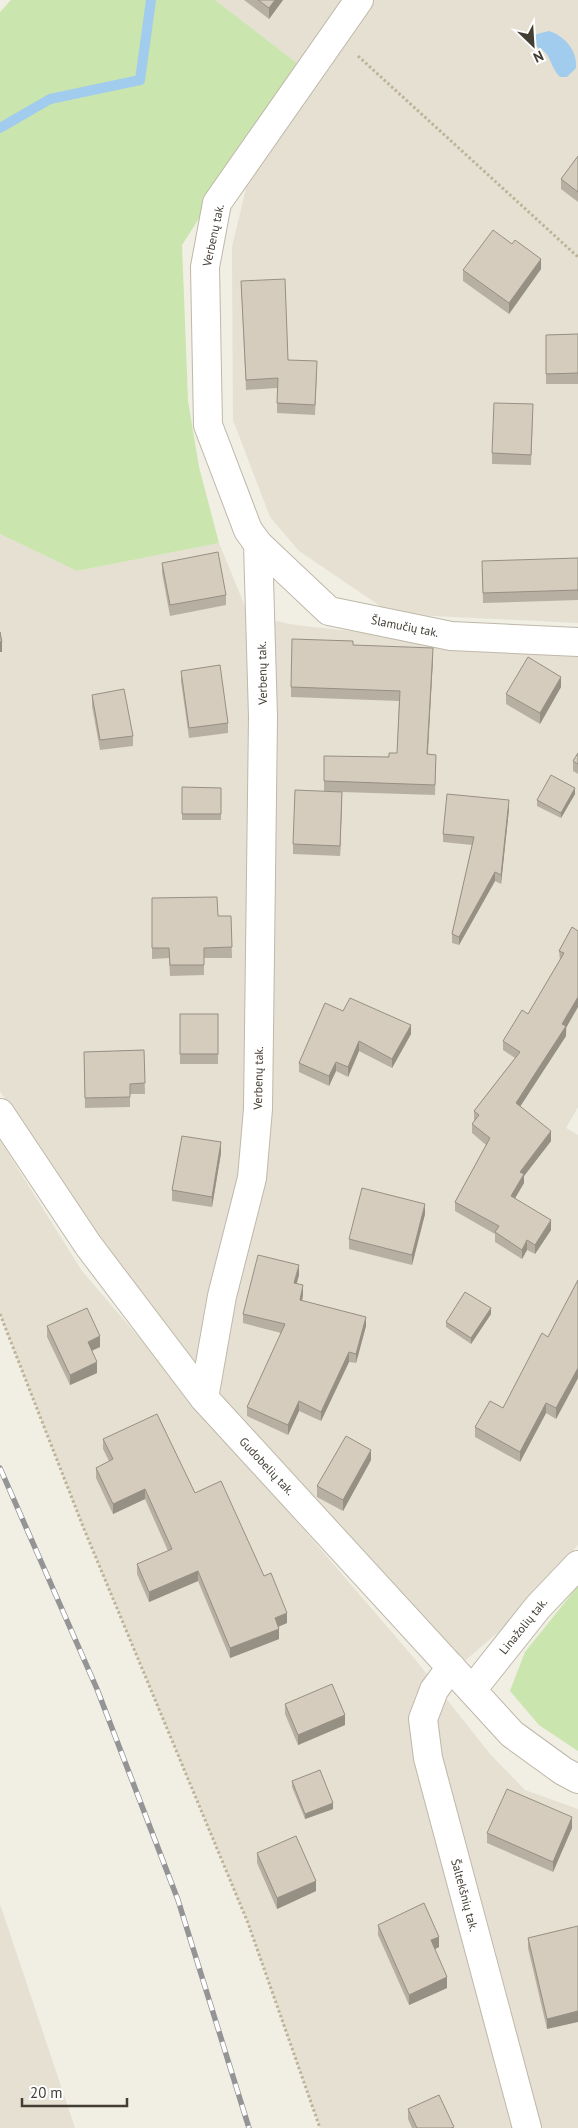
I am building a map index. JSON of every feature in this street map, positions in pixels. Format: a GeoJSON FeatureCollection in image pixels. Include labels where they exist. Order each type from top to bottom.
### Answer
{"type":"FeatureCollection","features":[{"type":"Feature","properties":{"kind":"street","name":"Verbenų tak."},"geometry":{"type":"LineString","coordinates":[[204,1398],[222,1296],[252,1178],[258,1109],[263,717],[258,544],[248,530],[208,425],[205,267],[217,203],[359,0]]}},
{"type":"Feature","properties":{"kind":"street","name":"Šlamučių tak."},"geometry":{"type":"LineString","coordinates":[[258,544],[329,611],[451,636],[578,642]]}},
{"type":"Feature","properties":{"kind":"street","name":"Gudobelių tak."},"geometry":{"type":"LineString","coordinates":[[0,1113],[88,1245],[204,1398],[512,1734],[563,1772],[578,1779]]}},
{"type":"Feature","properties":{"kind":"street","name":"Linažolių tak."},"geometry":{"type":"LineString","coordinates":[[472,1690],[538,1606],[578,1565]]}},
{"type":"Feature","properties":{"kind":"street","name":"Šaltekšnių tak."},"geometry":{"type":"LineString","coordinates":[[451,1667],[434,1690],[424,1719],[428,1758],[527,2128]]}},
{"type":"Feature","properties":{"kind":"path"},"geometry":{"type":"LineString","coordinates":[[335,35],[578,257]]}},
{"type":"Feature","properties":{"kind":"path"},"geometry":{"type":"LineString","coordinates":[[0,1314],[88,1538],[248,1922],[320,2128]]}},
{"type":"Feature","properties":{"kind":"shaded area"},"geometry":{"type":"Polygon","coordinates":[[[215,0],[341,0],[298,64],[215,0]]]}},
{"type":"Feature","properties":{"kind":"shaded area"},"geometry":{"type":"Polygon","coordinates":[[[370,0],[578,0],[578,623],[392,614],[299,551],[270,517],[233,420],[232,247],[247,184],[370,0]]]}},
{"type":"Feature","properties":{"kind":"shaded area"},"geometry":{"type":"Polygon","coordinates":[[[0,534],[77,571],[219,543],[249,616],[296,625],[483,646],[578,653],[578,1107],[566,1128],[578,1135],[578,1545],[510,1622],[460,1665],[223,1399],[109,1259],[0,1091],[0,534]]]}},
{"type":"Feature","properties":{"kind":"shaded area"},"geometry":{"type":"Polygon","coordinates":[[[0,1140],[82,1271],[414,1658],[490,1754],[525,1790],[578,1809],[578,2128],[320,2128],[248,1923],[84,1529],[0,1314],[0,1140]]]}},
{"type":"Feature","properties":{"kind":"shaded area"},"geometry":{"type":"Polygon","coordinates":[[[0,1904],[75,2128],[0,2128],[0,1904]]]}},
{"type":"Feature","properties":{"kind":"green space"},"geometry":{"type":"Polygon","coordinates":[[[11,0],[215,0],[298,64],[182,245],[188,401],[199,467],[219,543],[77,571],[0,534],[0,12],[11,0]]]}},
{"type":"Feature","properties":{"kind":"green space"},"geometry":{"type":"Polygon","coordinates":[[[578,1586],[578,1751],[539,1725],[510,1691],[525,1652],[578,1586]]]}},
{"type":"Feature","properties":{"kind":"water"},"geometry":{"type":"Polygon","coordinates":[[[549,31],[564,40],[575,55],[576,68],[567,77],[560,77],[544,51],[534,46],[532,41],[533,35],[549,31]]]}},
{"type":"Feature","properties":{"kind":"building"},"geometry":{"type":"Polygon","coordinates":[[[258,0],[275,0],[269,8],[258,0]]]}},
{"type":"Feature","properties":{"kind":"building"},"geometry":{"type":"Polygon","coordinates":[[[578,156],[578,192],[561,179],[578,156]]]}},
{"type":"Feature","properties":{"kind":"building"},"geometry":{"type":"Polygon","coordinates":[[[493,230],[512,244],[515,240],[541,259],[509,303],[463,270],[493,230]]]}},
{"type":"Feature","properties":{"kind":"building"},"geometry":{"type":"Polygon","coordinates":[[[285,279],[288,360],[317,361],[315,405],[277,403],[278,378],[246,380],[241,281],[285,279]]]}},
{"type":"Feature","properties":{"kind":"building"},"geometry":{"type":"Polygon","coordinates":[[[578,334],[578,373],[546,374],[546,335],[578,334]]]}},
{"type":"Feature","properties":{"kind":"building"},"geometry":{"type":"Polygon","coordinates":[[[494,403],[533,404],[531,455],[492,453],[494,403]]]}},
{"type":"Feature","properties":{"kind":"building"},"geometry":{"type":"Polygon","coordinates":[[[218,552],[226,595],[170,605],[162,563],[218,552]]]}},
{"type":"Feature","properties":{"kind":"building"},"geometry":{"type":"Polygon","coordinates":[[[578,558],[578,590],[483,593],[482,561],[578,558]]]}},
{"type":"Feature","properties":{"kind":"building"},"geometry":{"type":"Polygon","coordinates":[[[292,639],[353,641],[353,645],[433,648],[427,754],[436,755],[435,785],[324,781],[324,756],[389,757],[389,753],[397,753],[400,691],[291,687],[292,639]]]}},
{"type":"Feature","properties":{"kind":"building"},"geometry":{"type":"Polygon","coordinates":[[[528,657],[561,677],[540,713],[506,694],[528,657]]]}},
{"type":"Feature","properties":{"kind":"building"},"geometry":{"type":"Polygon","coordinates":[[[220,665],[228,723],[189,728],[181,671],[220,665]]]}},
{"type":"Feature","properties":{"kind":"building"},"geometry":{"type":"Polygon","coordinates":[[[124,689],[133,736],[100,740],[92,695],[124,689]]]}},
{"type":"Feature","properties":{"kind":"building"},"geometry":{"type":"Polygon","coordinates":[[[578,753],[578,764],[573,761],[578,753]]]}},
{"type":"Feature","properties":{"kind":"building"},"geometry":{"type":"Polygon","coordinates":[[[551,775],[575,788],[561,813],[537,800],[551,775]]]}},
{"type":"Feature","properties":{"kind":"building"},"geometry":{"type":"Polygon","coordinates":[[[182,787],[221,788],[221,814],[182,814],[182,787]]]}},
{"type":"Feature","properties":{"kind":"building"},"geometry":{"type":"Polygon","coordinates":[[[295,790],[342,792],[340,846],[293,844],[295,790]]]}},
{"type":"Feature","properties":{"kind":"building"},"geometry":{"type":"Polygon","coordinates":[[[447,794],[509,800],[501,875],[495,872],[459,937],[452,934],[474,837],[443,834],[447,794]]]}},
{"type":"Feature","properties":{"kind":"building"},"geometry":{"type":"Polygon","coordinates":[[[217,897],[218,916],[231,916],[232,947],[204,948],[204,965],[170,965],[169,948],[152,948],[152,898],[217,897]]]}},
{"type":"Feature","properties":{"kind":"building"},"geometry":{"type":"Polygon","coordinates":[[[572,927],[578,931],[578,997],[562,1024],[566,1026],[516,1103],[551,1131],[520,1172],[524,1174],[511,1196],[551,1220],[535,1245],[527,1240],[522,1250],[495,1232],[499,1226],[455,1202],[490,1138],[472,1124],[479,1115],[474,1111],[520,1052],[503,1041],[522,1010],[528,1014],[564,953],[559,951],[572,927]]]}},
{"type":"Feature","properties":{"kind":"building"},"geometry":{"type":"Polygon","coordinates":[[[350,998],[411,1025],[392,1059],[359,1041],[348,1067],[336,1062],[329,1076],[299,1063],[325,1003],[343,1011],[350,998]]]}},
{"type":"Feature","properties":{"kind":"building"},"geometry":{"type":"Polygon","coordinates":[[[180,1014],[218,1014],[218,1054],[180,1054],[180,1014]]]}},
{"type":"Feature","properties":{"kind":"building"},"geometry":{"type":"Polygon","coordinates":[[[144,1050],[145,1083],[130,1084],[130,1097],[85,1098],[84,1052],[144,1050]]]}},
{"type":"Feature","properties":{"kind":"building"},"geometry":{"type":"Polygon","coordinates":[[[182,1136],[221,1142],[212,1197],[172,1190],[182,1136]]]}},
{"type":"Feature","properties":{"kind":"building"},"geometry":{"type":"Polygon","coordinates":[[[362,1188],[425,1204],[412,1255],[349,1239],[362,1188]]]}},
{"type":"Feature","properties":{"kind":"building"},"geometry":{"type":"Polygon","coordinates":[[[258,1255],[299,1265],[294,1283],[303,1285],[300,1300],[366,1317],[356,1354],[349,1352],[321,1412],[299,1401],[288,1425],[247,1407],[285,1324],[243,1314],[258,1255]]]}},
{"type":"Feature","properties":{"kind":"building"},"geometry":{"type":"Polygon","coordinates":[[[578,1280],[578,1368],[556,1408],[546,1403],[520,1452],[475,1427],[490,1401],[503,1408],[542,1333],[548,1337],[578,1280]]]}},
{"type":"Feature","properties":{"kind":"building"},"geometry":{"type":"Polygon","coordinates":[[[465,1292],[491,1308],[471,1338],[446,1322],[465,1292]]]}},
{"type":"Feature","properties":{"kind":"building"},"geometry":{"type":"Polygon","coordinates":[[[87,1308],[100,1336],[88,1342],[97,1362],[70,1375],[47,1326],[87,1308]]]}},
{"type":"Feature","properties":{"kind":"building"},"geometry":{"type":"Polygon","coordinates":[[[157,1414],[195,1493],[221,1481],[264,1576],[271,1573],[287,1613],[275,1618],[279,1629],[230,1648],[198,1571],[149,1592],[137,1564],[172,1549],[145,1489],[113,1504],[96,1468],[113,1459],[103,1439],[157,1414]]]}},
{"type":"Feature","properties":{"kind":"building"},"geometry":{"type":"Polygon","coordinates":[[[346,1436],[371,1450],[343,1500],[317,1486],[346,1436]]]}},
{"type":"Feature","properties":{"kind":"building"},"geometry":{"type":"Polygon","coordinates":[[[332,1684],[345,1715],[298,1735],[285,1704],[332,1684]]]}},
{"type":"Feature","properties":{"kind":"building"},"geometry":{"type":"Polygon","coordinates":[[[320,1770],[333,1803],[305,1814],[292,1781],[320,1770]]]}},
{"type":"Feature","properties":{"kind":"building"},"geometry":{"type":"Polygon","coordinates":[[[507,1789],[572,1817],[553,1862],[487,1833],[507,1789]]]}},
{"type":"Feature","properties":{"kind":"building"},"geometry":{"type":"Polygon","coordinates":[[[296,1836],[316,1881],[277,1898],[257,1853],[296,1836]]]}},
{"type":"Feature","properties":{"kind":"building"},"geometry":{"type":"Polygon","coordinates":[[[424,1903],[439,1937],[431,1940],[447,1977],[409,1995],[378,1925],[424,1903]]]}},
{"type":"Feature","properties":{"kind":"building"},"geometry":{"type":"Polygon","coordinates":[[[578,1926],[578,2011],[547,2019],[528,1938],[578,1926]]]}},
{"type":"Feature","properties":{"kind":"building"},"geometry":{"type":"Polygon","coordinates":[[[439,2095],[454,2127],[417,2128],[408,2109],[439,2095]]]}},
{"type":"Feature","properties":{"kind":"waterway"},"geometry":{"type":"LineString","coordinates":[[0,128],[50,99],[140,80],[151,0]]}},
{"type":"Feature","properties":{"kind":"railway"},"geometry":{"type":"LineString","coordinates":[[0,1468],[97,1689],[178,1900],[249,2128]]}}]}
